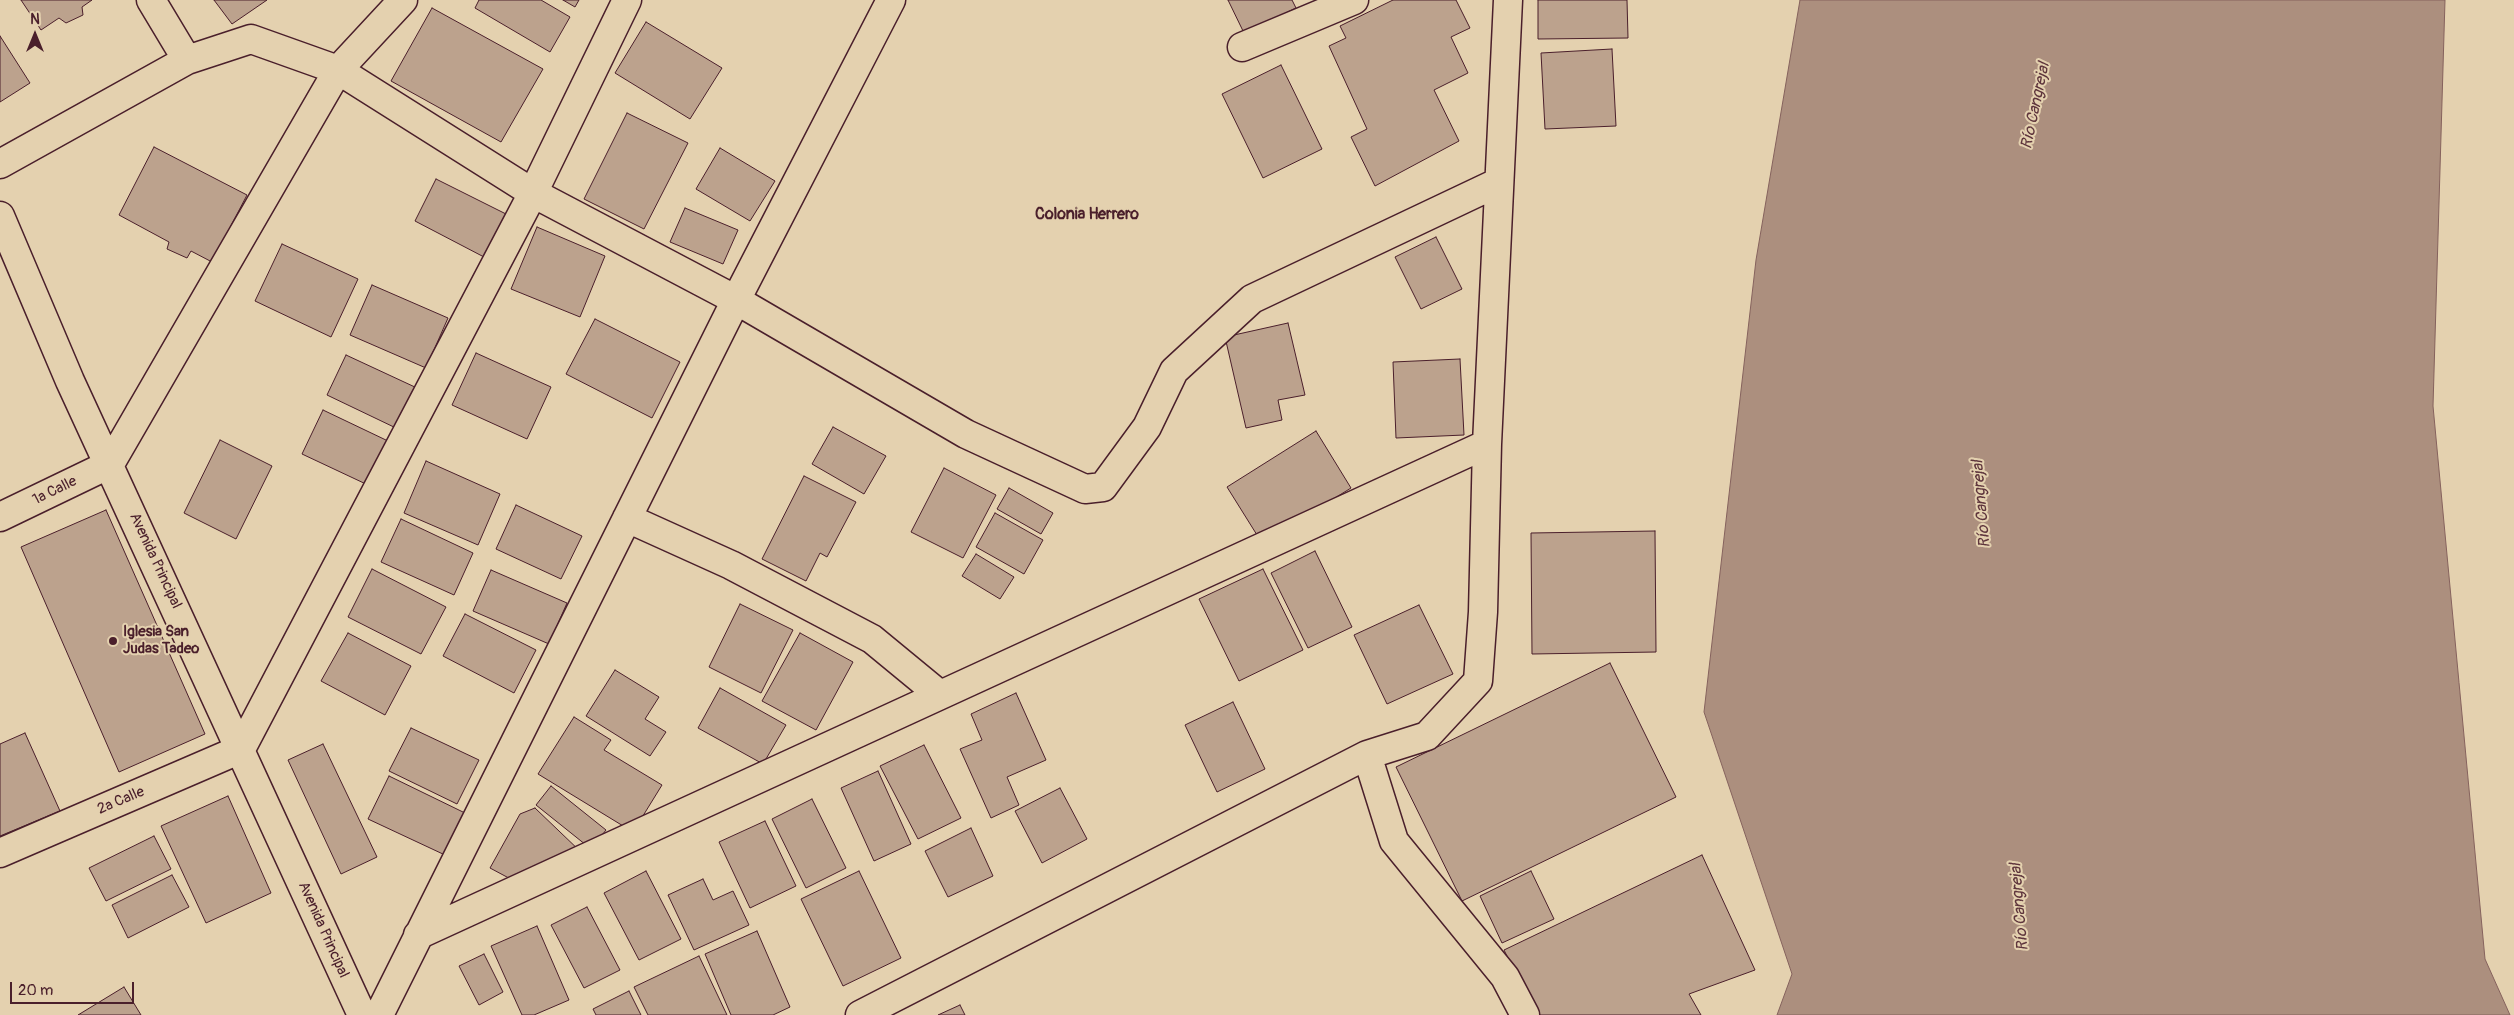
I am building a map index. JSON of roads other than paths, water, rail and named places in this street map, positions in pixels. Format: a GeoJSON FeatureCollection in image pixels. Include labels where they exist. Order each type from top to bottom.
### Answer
{"type":"FeatureCollection","features":[{"type":"Feature","properties":{"kind":"street"},"geometry":{"type":"LineString","coordinates":[[152,0],[187,60]]}},
{"type":"Feature","properties":{"kind":"street"},"geometry":{"type":"LineString","coordinates":[[110,464],[338,70],[403,0]]}},
{"type":"Feature","properties":{"kind":"street"},"geometry":{"type":"LineString","coordinates":[[242,749],[534,193],[627,0]]}},
{"type":"Feature","properties":{"kind":"street"},"geometry":{"type":"LineString","coordinates":[[379,1015],[736,300],[891,0]]}},
{"type":"Feature","properties":{"kind":"street"},"geometry":{"type":"LineString","coordinates":[[1242,47],[1354,0]]}},
{"type":"Feature","properties":{"kind":"street"},"geometry":{"type":"LineString","coordinates":[[860,1015],[1367,755],[1427,736],[1478,681],[1483,612],[1487,444],[1508,0]]}},
{"type":"Feature","properties":{"kind":"street"},"geometry":{"type":"LineString","coordinates":[[0,164],[187,60],[251,39],[338,70],[534,193],[736,300],[966,434],[1085,489],[1103,487],[1147,427],[1174,371],[1252,299],[1500,182]]}},
{"type":"Feature","properties":{"kind":"street","name":"Avenida Principal"},"geometry":{"type":"LineString","coordinates":[[0,216],[70,381],[242,749],[362,1015]]}},
{"type":"Feature","properties":{"kind":"street"},"geometry":{"type":"LineString","coordinates":[[418,935],[1487,444]]}},
{"type":"Feature","properties":{"kind":"street","name":"1a Calle"},"geometry":{"type":"LineString","coordinates":[[0,517],[110,464]]}},
{"type":"Feature","properties":{"kind":"street"},"geometry":{"type":"LineString","coordinates":[[627,518],[731,565],[872,639],[940,695]]}},
{"type":"Feature","properties":{"kind":"street","name":"2a Calle"},"geometry":{"type":"LineString","coordinates":[[0,853],[242,749]]}},
{"type":"Feature","properties":{"kind":"street"},"geometry":{"type":"LineString","coordinates":[[1367,755],[1394,842],[1505,977],[1525,1015]]}},
{"type":"Feature","properties":{"kind":"water","name":"Río Cangrejal"},"geometry":{"type":"Polygon","coordinates":[[[1800,0],[2445,0],[2433,406],[2485,959],[2510,1015],[1777,1015],[1792,974],[1704,712],[1756,260],[1800,0]]]}},
{"type":"Feature","properties":{"kind":"place","name":"Iglesia San Judas Tadeo"},"geometry":{"type":"Point","coordinates":[113,641]}},
{"type":"Feature","properties":{"kind":"district","name":"Colonia Herrero"},"geometry":{"type":"Point","coordinates":[1087,215]}}]}
